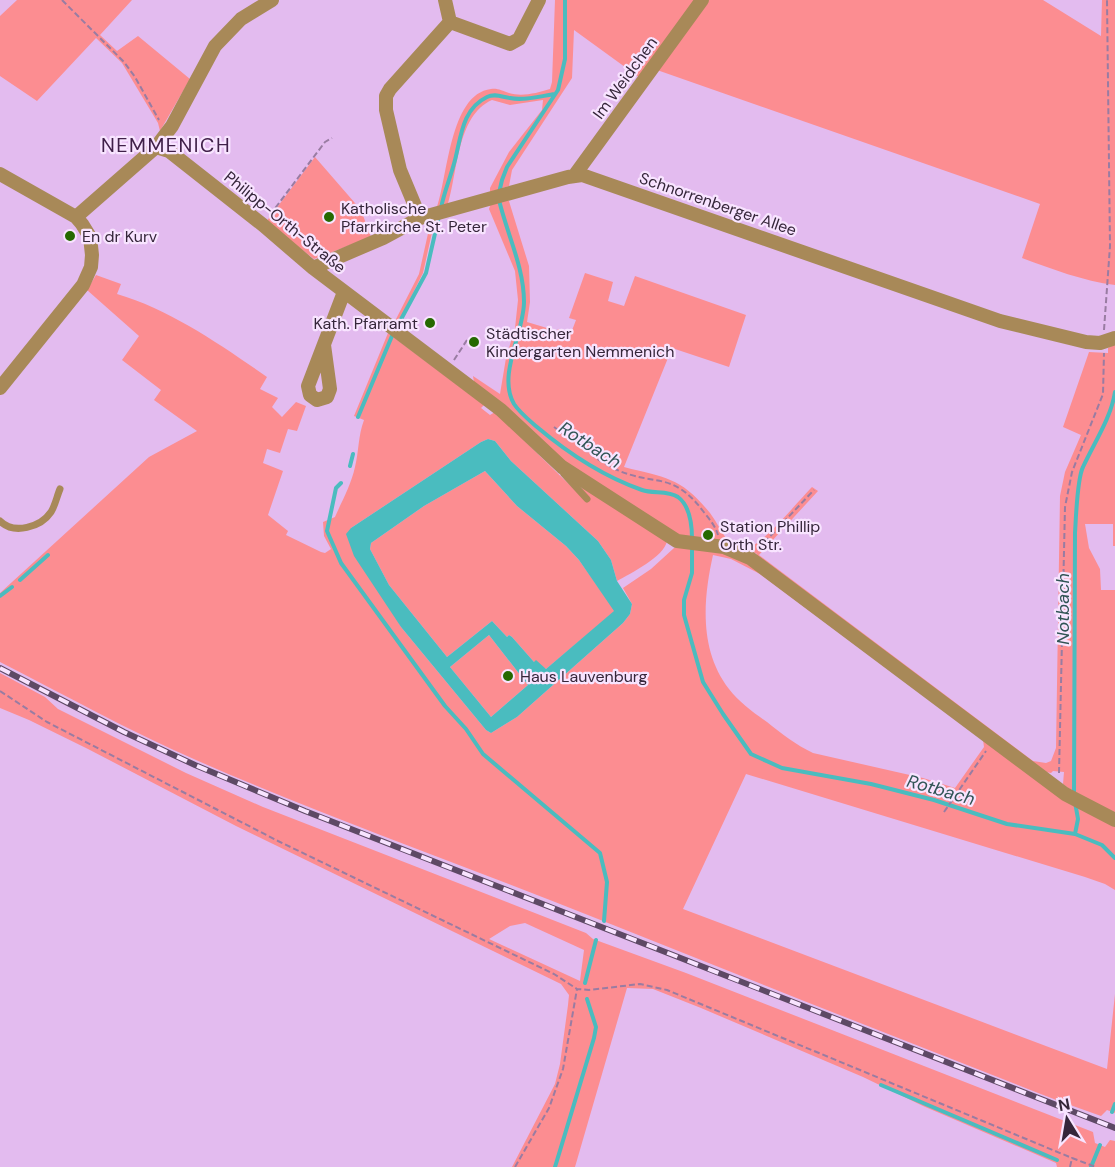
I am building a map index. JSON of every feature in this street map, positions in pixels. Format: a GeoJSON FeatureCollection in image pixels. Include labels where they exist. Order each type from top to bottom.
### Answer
{"type":"FeatureCollection","features":[{"type":"Feature","properties":{"kind":"street"},"geometry":{"type":"LineString","coordinates":[[76,217],[156,147],[172,126],[215,46],[241,19],[272,0]]}},
{"type":"Feature","properties":{"kind":"street"},"geometry":{"type":"LineString","coordinates":[[445,0],[450,22]]}},
{"type":"Feature","properties":{"kind":"street"},"geometry":{"type":"LineString","coordinates":[[450,22],[510,44],[519,39],[539,0]]}},
{"type":"Feature","properties":{"kind":"street","name":"Im Weidchen"},"geometry":{"type":"LineString","coordinates":[[574,176],[702,0]]}},
{"type":"Feature","properties":{"kind":"street"},"geometry":{"type":"LineString","coordinates":[[420,218],[399,170],[386,110],[386,100],[390,89],[450,22]]}},
{"type":"Feature","properties":{"kind":"street","name":"Philipp-Orth-Straße"},"geometry":{"type":"LineString","coordinates":[[156,147],[174,153],[313,268],[501,410],[540,448],[581,480],[675,540],[683,543],[716,546],[750,558],[1056,786]]}},
{"type":"Feature","properties":{"kind":"street"},"geometry":{"type":"LineString","coordinates":[[0,174],[76,217],[85,228],[91,242],[92,261],[87,278],[0,388]]}},
{"type":"Feature","properties":{"kind":"street","name":"Schnorrenberger Allee"},"geometry":{"type":"LineString","coordinates":[[313,268],[383,238],[420,218],[574,176],[589,177],[1000,321],[1086,342],[1097,343],[1113,338]]}},
{"type":"Feature","properties":{"kind":"street","name":"Philipp-Orth-Straße"},"geometry":{"type":"LineString","coordinates":[[324,345],[344,292]]}},
{"type":"Feature","properties":{"kind":"street"},"geometry":{"type":"LineString","coordinates":[[1056,786],[1069,796],[1115,820]]}},
{"type":"Feature","properties":{"kind":"lane"},"geometry":{"type":"LineString","coordinates":[[540,448],[587,499]]}},
{"type":"Feature","properties":{"kind":"lane"},"geometry":{"type":"LineString","coordinates":[[0,521],[4,525],[22,529],[39,522],[51,512],[60,489]]}},
{"type":"Feature","properties":{"kind":"path"},"geometry":{"type":"LineString","coordinates":[[62,0],[124,62],[160,122],[172,126]]}},
{"type":"Feature","properties":{"kind":"path"},"geometry":{"type":"LineString","coordinates":[[1105,322],[1110,246],[1107,0]]}},
{"type":"Feature","properties":{"kind":"path"},"geometry":{"type":"LineString","coordinates":[[262,225],[325,142],[332,138]]}},
{"type":"Feature","properties":{"kind":"path"},"geometry":{"type":"LineString","coordinates":[[453,361],[467,340]]}},
{"type":"Feature","properties":{"kind":"path"},"geometry":{"type":"LineString","coordinates":[[1056,786],[1059,771],[1065,507],[1072,472],[1103,394],[1104,354]]}},
{"type":"Feature","properties":{"kind":"path"},"geometry":{"type":"LineString","coordinates":[[554,427],[616,469],[668,482],[683,489],[694,499],[714,525],[718,534],[716,546]]}},
{"type":"Feature","properties":{"kind":"path"},"geometry":{"type":"LineString","coordinates":[[750,558],[814,490]]}},
{"type":"Feature","properties":{"kind":"path"},"geometry":{"type":"LineString","coordinates":[[0,691],[47,722],[257,831],[554,974],[577,989],[590,990],[628,984],[659,987],[1096,1167]]}},
{"type":"Feature","properties":{"kind":"path"},"geometry":{"type":"LineString","coordinates":[[944,812],[994,739]]}},
{"type":"Feature","properties":{"kind":"path"},"geometry":{"type":"LineString","coordinates":[[515,1167],[549,1108],[563,1069],[577,989]]}},
{"type":"Feature","properties":{"kind":"path"},"geometry":{"type":"LineString","coordinates":[[1070,1167],[1072,1158]]}},
{"type":"Feature","properties":{"kind":"shaded area"},"geometry":{"type":"Polygon","coordinates":[[[17,0],[132,0],[100,35],[117,51],[138,36],[190,79],[160,131],[158,123],[122,63],[96,38],[37,101],[0,76],[0,16],[17,0]]]}},
{"type":"Feature","properties":{"kind":"shaded area"},"geometry":{"type":"Polygon","coordinates":[[[555,0],[1043,0],[1101,36],[1102,0],[1115,0],[1115,285],[1079,278],[1022,258],[1040,204],[657,70],[647,83],[574,30],[572,78],[512,170],[509,186],[490,192],[509,152],[542,110],[543,100],[510,105],[492,100],[480,108],[471,119],[460,147],[447,207],[436,210],[458,121],[466,106],[477,94],[491,89],[519,95],[550,89],[555,0]]]}},
{"type":"Feature","properties":{"kind":"shaded area"},"geometry":{"type":"Polygon","coordinates":[[[315,157],[361,210],[371,237],[314,259],[266,222],[315,157]]]}},
{"type":"Feature","properties":{"kind":"shaded area"},"geometry":{"type":"Polygon","coordinates":[[[508,198],[529,266],[530,302],[527,322],[571,333],[576,320],[569,318],[585,273],[613,282],[608,301],[624,306],[635,276],[746,315],[729,367],[672,348],[624,467],[662,477],[681,486],[700,501],[728,541],[745,546],[751,546],[764,537],[812,487],[818,491],[759,555],[1033,761],[1046,763],[1051,761],[1056,748],[1060,496],[1065,472],[1081,435],[1063,427],[1089,352],[1108,353],[1108,348],[1115,344],[1115,546],[1113,546],[1113,524],[1085,524],[1089,548],[1100,569],[1101,590],[1115,590],[1115,814],[1068,788],[1063,784],[1064,772],[1046,772],[757,557],[757,554],[747,549],[684,538],[580,475],[474,382],[473,376],[500,394],[506,358],[515,328],[518,300],[515,271],[489,209],[491,203],[508,198]]]}},
{"type":"Feature","properties":{"kind":"shaded area"},"geometry":{"type":"Polygon","coordinates":[[[433,228],[423,273],[398,323],[395,321],[419,274],[429,229],[433,228]]]}},
{"type":"Feature","properties":{"kind":"shaded area"},"geometry":{"type":"Polygon","coordinates":[[[96,275],[121,284],[117,294],[176,319],[214,341],[267,377],[260,389],[278,398],[272,407],[282,417],[296,402],[306,406],[297,431],[288,429],[280,453],[267,449],[263,463],[283,471],[268,515],[288,531],[286,535],[321,552],[325,553],[331,549],[324,536],[323,522],[335,517],[351,480],[364,420],[354,416],[388,333],[484,405],[481,408],[490,415],[495,412],[586,501],[581,485],[667,541],[665,547],[654,559],[617,581],[611,560],[598,541],[511,461],[495,441],[488,439],[351,528],[401,627],[486,730],[491,733],[517,717],[623,623],[630,614],[632,604],[623,588],[651,569],[674,548],[723,553],[742,560],[1115,824],[1115,890],[1085,877],[746,774],[683,909],[1107,1069],[1115,994],[1115,1113],[1107,1110],[1101,1116],[1059,1101],[296,802],[171,749],[0,662],[0,593],[149,457],[197,431],[154,400],[161,390],[122,360],[139,336],[87,290],[96,275]],[[713,555],[707,589],[706,624],[712,658],[719,674],[737,698],[784,735],[813,753],[923,778],[955,788],[984,747],[983,740],[760,574],[731,559],[713,555]]]}},
{"type":"Feature","properties":{"kind":"shaded area"},"geometry":{"type":"Polygon","coordinates":[[[488,439],[495,441],[511,461],[598,541],[611,560],[617,581],[632,604],[630,614],[623,623],[517,717],[491,733],[486,730],[401,627],[354,556],[346,534],[351,528],[488,439]],[[485,471],[424,506],[371,543],[370,549],[389,585],[447,657],[492,621],[507,637],[509,635],[512,637],[534,662],[536,660],[546,669],[614,611],[579,560],[566,546],[517,506],[485,471]],[[489,635],[450,667],[491,717],[528,685],[489,635]]]}},
{"type":"Feature","properties":{"kind":"shaded area"},"geometry":{"type":"Polygon","coordinates":[[[485,471],[517,506],[566,546],[579,560],[615,611],[546,669],[534,662],[512,637],[509,635],[507,637],[492,621],[447,657],[389,585],[370,549],[371,543],[424,506],[485,471]]]}},
{"type":"Feature","properties":{"kind":"shaded area"},"geometry":{"type":"Polygon","coordinates":[[[489,635],[528,685],[491,717],[450,667],[489,635]]]}},
{"type":"Feature","properties":{"kind":"shaded area"},"geometry":{"type":"Polygon","coordinates":[[[0,673],[45,697],[58,709],[186,773],[263,807],[586,933],[593,939],[1093,1132],[1095,1143],[1105,1147],[1110,1140],[1115,1141],[1115,1167],[1057,1167],[1056,1163],[701,1008],[653,989],[627,988],[575,1167],[512,1167],[555,1084],[560,1064],[569,995],[561,984],[236,826],[88,749],[0,708],[0,673]],[[525,923],[510,926],[489,939],[580,981],[584,950],[525,923]]]}},
{"type":"Feature","properties":{"kind":"waterway","name":"Rotbach"},"geometry":{"type":"LineString","coordinates":[[499,193],[507,167],[558,90],[565,59],[565,0]]}},
{"type":"Feature","properties":{"kind":"waterway"},"geometry":{"type":"LineString","coordinates":[[441,208],[461,133],[472,109],[479,102],[493,95],[521,99],[555,94]]}},
{"type":"Feature","properties":{"kind":"waterway","name":"Rotbach"},"geometry":{"type":"LineString","coordinates":[[499,200],[518,263],[524,302],[508,380],[514,404],[549,437],[600,471],[642,490],[678,497],[688,511],[692,539]]}},
{"type":"Feature","properties":{"kind":"waterway"},"geometry":{"type":"LineString","coordinates":[[358,417],[392,336],[426,273],[439,216]]}},
{"type":"Feature","properties":{"kind":"waterway","name":"Notbach"},"geometry":{"type":"LineString","coordinates":[[1074,795],[1075,533],[1078,489],[1083,467],[1106,421],[1115,392]]}},
{"type":"Feature","properties":{"kind":"waterway"},"geometry":{"type":"LineString","coordinates":[[350,466],[353,454]]}},
{"type":"Feature","properties":{"kind":"waterway"},"geometry":{"type":"LineString","coordinates":[[341,483],[336,488],[327,531],[341,563],[445,706],[466,729],[483,754],[600,853],[607,882],[604,921]]}},
{"type":"Feature","properties":{"kind":"waterway","name":"Rotbach"},"geometry":{"type":"LineString","coordinates":[[692,547],[692,573],[684,600],[684,615],[703,682],[751,754],[782,768],[871,784],[934,800],[1007,824],[1075,834],[1102,845],[1115,858]]}},
{"type":"Feature","properties":{"kind":"waterway"},"geometry":{"type":"LineString","coordinates":[[20,580],[48,555]]}},
{"type":"Feature","properties":{"kind":"waterway"},"geometry":{"type":"LineString","coordinates":[[0,596],[12,587]]}},
{"type":"Feature","properties":{"kind":"waterway","name":"Notbach"},"geometry":{"type":"LineString","coordinates":[[1075,802],[1078,819],[1075,834]]}},
{"type":"Feature","properties":{"kind":"waterway"},"geometry":{"type":"LineString","coordinates":[[585,983],[596,940]]}},
{"type":"Feature","properties":{"kind":"waterway"},"geometry":{"type":"LineString","coordinates":[[555,1167],[594,1038],[596,1027],[587,999]]}},
{"type":"Feature","properties":{"kind":"waterway"},"geometry":{"type":"LineString","coordinates":[[881,1085],[1057,1160]]}},
{"type":"Feature","properties":{"kind":"waterway","name":"Rotbach"},"geometry":{"type":"LineString","coordinates":[[1112,1112],[1115,1104]]}},
{"type":"Feature","properties":{"kind":"waterway","name":"Rotbach"},"geometry":{"type":"LineString","coordinates":[[1091,1167],[1100,1145]]}},
{"type":"Feature","properties":{"kind":"railway"},"geometry":{"type":"LineString","coordinates":[[0,668],[124,732],[195,765],[305,811],[1115,1128]]}},
{"type":"Feature","properties":{"kind":"place","name":"Katholische Pfarrkirche St. Peter"},"geometry":{"type":"Point","coordinates":[329,217]}},
{"type":"Feature","properties":{"kind":"place","name":"En dr Kurv"},"geometry":{"type":"Point","coordinates":[70,236]}},
{"type":"Feature","properties":{"kind":"place","name":"Kath. Pfarramt"},"geometry":{"type":"Point","coordinates":[430,323]}},
{"type":"Feature","properties":{"kind":"place","name":"Städtischer Kindergarten Nemmenich"},"geometry":{"type":"Point","coordinates":[474,342]}},
{"type":"Feature","properties":{"kind":"place","name":"Station Phillip Orth Str."},"geometry":{"type":"Point","coordinates":[708,535]}},
{"type":"Feature","properties":{"kind":"place","name":"Haus Lauvenburg"},"geometry":{"type":"Point","coordinates":[508,676]}},
{"type":"Feature","properties":{"kind":"district","name":"NEMMENICH"},"geometry":{"type":"Point","coordinates":[166,145]}}]}
